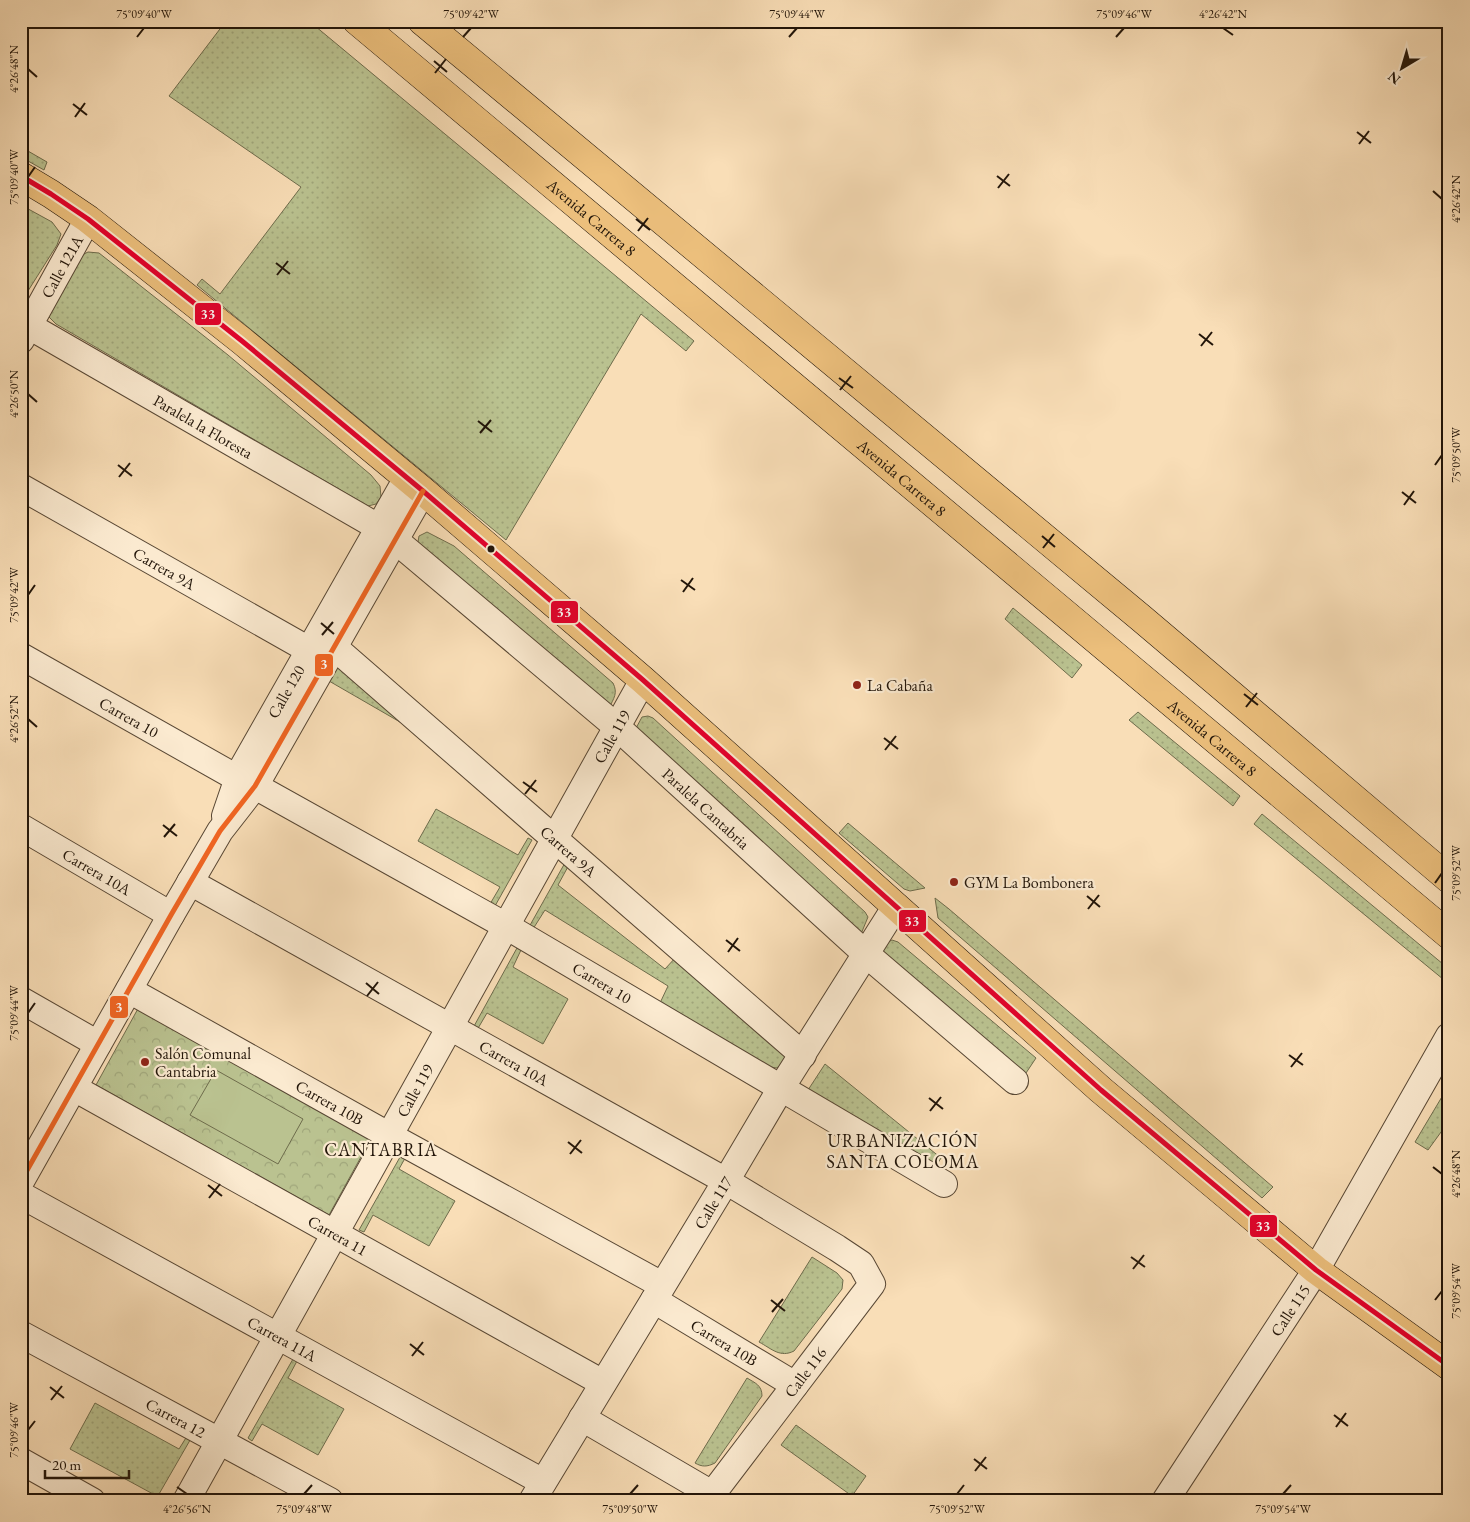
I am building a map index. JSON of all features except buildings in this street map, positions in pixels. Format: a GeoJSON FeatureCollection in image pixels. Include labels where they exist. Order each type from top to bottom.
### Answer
{"type":"FeatureCollection","features":[{"type":"Feature","properties":{"kind":"main road","name":"Avenida Carrera 8"},"geometry":{"type":"LineString","coordinates":[[357,21],[1001,562],[1449,935]]}},
{"type":"Feature","properties":{"kind":"main road"},"geometry":{"type":"LineString","coordinates":[[422,21],[1128,606],[1449,879]]}},
{"type":"Feature","properties":{"kind":"main road"},"geometry":{"type":"LineString","coordinates":[[21,176],[88,219],[242,341],[415,484],[644,680],[1101,1090],[1316,1270],[1449,1366]]}},
{"type":"Feature","properties":{"kind":"street","name":"Calle 121A"},"geometry":{"type":"LineString","coordinates":[[25,333],[88,219]]}},
{"type":"Feature","properties":{"kind":"street","name":"Paralela la Floresta"},"geometry":{"type":"LineString","coordinates":[[25,333],[387,534]]}},
{"type":"Feature","properties":{"kind":"street","name":"Calle 120"},"geometry":{"type":"LineString","coordinates":[[246,782],[334,647],[387,534],[415,484]]}},
{"type":"Feature","properties":{"kind":"street","name":"Carrera 9A"},"geometry":{"type":"LineString","coordinates":[[21,487],[308,650]]}},
{"type":"Feature","properties":{"kind":"street","name":"Calle 120"},"geometry":{"type":"LineString","coordinates":[[23,1172],[74,1088],[220,831],[246,782],[308,650],[387,534]]}},
{"type":"Feature","properties":{"kind":"street","name":"Paralela Cantabria"},"geometry":{"type":"LineString","coordinates":[[387,534],[617,727],[866,954],[1015,1081]]}},
{"type":"Feature","properties":{"kind":"street","name":"Carrera 9A"},"geometry":{"type":"LineString","coordinates":[[334,647],[803,1055]]}},
{"type":"Feature","properties":{"kind":"street","name":"Carrera 10"},"geometry":{"type":"LineString","coordinates":[[21,656],[506,926],[944,1184]]}},
{"type":"Feature","properties":{"kind":"street","name":"Calle 119"},"geometry":{"type":"LineString","coordinates":[[186,1501],[644,680]]}},
{"type":"Feature","properties":{"kind":"street","name":"Carrera 10A"},"geometry":{"type":"LineString","coordinates":[[24,836],[171,915]]}},
{"type":"Feature","properties":{"kind":"street","name":"Carrera 10A"},"geometry":{"type":"LineString","coordinates":[[190,882],[726,1181],[837,1248]]}},
{"type":"Feature","properties":{"kind":"street","name":"Calle 117"},"geometry":{"type":"LineString","coordinates":[[537,1491],[781,1088],[896,906]]}},
{"type":"Feature","properties":{"kind":"street","name":"Carrera 10B"},"geometry":{"type":"LineString","coordinates":[[129,990],[390,1136],[658,1293],[795,1385]]}},
{"type":"Feature","properties":{"kind":"street"},"geometry":{"type":"LineString","coordinates":[[21,1000],[98,1044]]}},
{"type":"Feature","properties":{"kind":"street","name":"Calle 115"},"geometry":{"type":"LineString","coordinates":[[1165,1501],[1316,1270],[1449,1036]]}},
{"type":"Feature","properties":{"kind":"street","name":"Carrera 11"},"geometry":{"type":"LineString","coordinates":[[74,1088],[603,1383]]}},
{"type":"Feature","properties":{"kind":"street","name":"Carrera 11A"},"geometry":{"type":"LineString","coordinates":[[21,1196],[278,1336],[537,1491]]}},
{"type":"Feature","properties":{"kind":"street","name":"Calle 116"},"geometry":{"type":"LineString","coordinates":[[710,1497],[872,1284],[860,1264],[837,1248]]}},
{"type":"Feature","properties":{"kind":"street","name":"Carrera 12"},"geometry":{"type":"LineString","coordinates":[[21,1334],[330,1501]]}},
{"type":"Feature","properties":{"kind":"street"},"geometry":{"type":"LineString","coordinates":[[582,1418],[710,1497]]}},
{"type":"Feature","properties":{"kind":"street"},"geometry":{"type":"LineString","coordinates":[[21,1462],[92,1501]]}},
{"type":"Feature","properties":{"kind":"green space"},"geometry":{"type":"Polygon","coordinates":[[[226,21],[309,21],[694,341],[686,351],[641,314],[506,540],[197,285],[202,279],[220,294],[301,187],[169,96],[226,21]]]}},
{"type":"Feature","properties":{"kind":"green space"},"geometry":{"type":"Polygon","coordinates":[[[21,147],[47,162],[44,170],[21,157],[21,147]]]}},
{"type":"Feature","properties":{"kind":"green space"},"geometry":{"type":"Polygon","coordinates":[[[21,205],[52,222],[61,234],[57,245],[21,302],[21,205]]]}},
{"type":"Feature","properties":{"kind":"green space"},"geometry":{"type":"Polygon","coordinates":[[[88,252],[99,253],[228,355],[371,475],[380,486],[381,497],[376,504],[368,506],[56,324],[48,316],[76,258],[88,252]]]}},
{"type":"Feature","properties":{"kind":"green space"},"geometry":{"type":"Polygon","coordinates":[[[427,532],[454,546],[613,683],[615,693],[609,708],[426,551],[418,542],[419,536],[427,532]]]}},
{"type":"Feature","properties":{"kind":"green space"},"geometry":{"type":"Polygon","coordinates":[[[1013,608],[1082,665],[1072,678],[1005,619],[1013,608]]]}},
{"type":"Feature","properties":{"kind":"green space"},"geometry":{"type":"Polygon","coordinates":[[[339,664],[426,737],[329,681],[339,664]]]}},
{"type":"Feature","properties":{"kind":"green space"},"geometry":{"type":"Polygon","coordinates":[[[1138,712],[1240,796],[1233,806],[1129,720],[1138,712]]]}},
{"type":"Feature","properties":{"kind":"green space"},"geometry":{"type":"Polygon","coordinates":[[[648,716],[653,718],[865,912],[868,917],[861,934],[635,730],[642,717],[648,716]]]}},
{"type":"Feature","properties":{"kind":"green space"},"geometry":{"type":"Polygon","coordinates":[[[436,809],[518,855],[528,838],[532,840],[495,906],[490,904],[500,887],[418,841],[436,809]]]}},
{"type":"Feature","properties":{"kind":"green space"},"geometry":{"type":"Polygon","coordinates":[[[1262,814],[1449,969],[1449,984],[1254,824],[1262,814]]]}},
{"type":"Feature","properties":{"kind":"green space"},"geometry":{"type":"Polygon","coordinates":[[[848,823],[925,888],[910,891],[904,889],[839,833],[848,823]]]}},
{"type":"Feature","properties":{"kind":"green space"},"geometry":{"type":"Polygon","coordinates":[[[566,861],[570,863],[558,885],[665,969],[676,957],[785,1056],[783,1063],[777,1068],[770,1067],[660,1003],[668,986],[545,910],[533,929],[529,927],[566,861]]]}},
{"type":"Feature","properties":{"kind":"green space"},"geometry":{"type":"Polygon","coordinates":[[[935,898],[1273,1187],[1262,1198],[938,918],[935,898]]]}},
{"type":"Feature","properties":{"kind":"green space"},"geometry":{"type":"Polygon","coordinates":[[[892,940],[898,942],[1036,1058],[1022,1079],[882,953],[886,943],[892,940]]]}},
{"type":"Feature","properties":{"kind":"green space"},"geometry":{"type":"Polygon","coordinates":[[[517,948],[521,950],[513,967],[568,999],[543,1044],[487,1013],[477,1030],[473,1028],[517,948]]]}},
{"type":"Feature","properties":{"kind":"green space"},"geometry":{"type":"Polygon","coordinates":[[[140,1005],[373,1135],[329,1215],[96,1085],[140,1005]]]}},
{"type":"Feature","properties":{"kind":"green space"},"geometry":{"type":"Polygon","coordinates":[[[825,1064],[941,1158],[936,1166],[808,1090],[825,1064]]]}},
{"type":"Feature","properties":{"kind":"green space"},"geometry":{"type":"Polygon","coordinates":[[[216,1070],[303,1119],[278,1164],[190,1115],[216,1070]]]}},
{"type":"Feature","properties":{"kind":"green space"},"geometry":{"type":"Polygon","coordinates":[[[1449,1085],[1449,1121],[1428,1150],[1415,1142],[1449,1085]]]}},
{"type":"Feature","properties":{"kind":"green space"},"geometry":{"type":"Polygon","coordinates":[[[404,1150],[408,1153],[399,1169],[455,1201],[429,1246],[373,1215],[364,1232],[359,1230],[404,1150]]]}},
{"type":"Feature","properties":{"kind":"green space"},"geometry":{"type":"Polygon","coordinates":[[[812,1257],[837,1273],[843,1280],[842,1289],[794,1351],[784,1354],[776,1352],[759,1342],[812,1257]]]}},
{"type":"Feature","properties":{"kind":"green space"},"geometry":{"type":"Polygon","coordinates":[[[293,1359],[297,1361],[288,1378],[344,1409],[318,1455],[262,1424],[252,1441],[248,1438],[293,1359]]]}},
{"type":"Feature","properties":{"kind":"green space"},"geometry":{"type":"Polygon","coordinates":[[[747,1378],[759,1387],[762,1396],[715,1463],[705,1466],[695,1463],[747,1378]]]}},
{"type":"Feature","properties":{"kind":"green space"},"geometry":{"type":"Polygon","coordinates":[[[95,1403],[179,1449],[189,1433],[193,1435],[155,1501],[150,1501],[153,1494],[70,1449],[95,1403]]]}},
{"type":"Feature","properties":{"kind":"green space"},"geometry":{"type":"Polygon","coordinates":[[[796,1425],[866,1476],[852,1496],[781,1445],[796,1425]]]}},
{"type":"Feature","properties":{"kind":"transit line","name":"33"},"geometry":{"type":"LineString","coordinates":[[21,176],[88,219],[242,341],[423,491],[643,680],[1101,1090],[1316,1270],[1449,1366]]}},
{"type":"Feature","properties":{"kind":"transit line","name":"3"},"geometry":{"type":"LineString","coordinates":[[21,1181],[171,915],[220,831],[255,786],[423,491]]}},
{"type":"Feature","properties":{"kind":"place","name":"La Cabaña"},"geometry":{"type":"Point","coordinates":[857,685]}},
{"type":"Feature","properties":{"kind":"place","name":"GYM La Bombonera"},"geometry":{"type":"Point","coordinates":[954,882]}},
{"type":"Feature","properties":{"kind":"place","name":"Salón Comunal Cantabria"},"geometry":{"type":"Point","coordinates":[145,1062]}},
{"type":"Feature","properties":{"kind":"district","name":"CANTABRIA"},"geometry":{"type":"Point","coordinates":[381,1150]}},
{"type":"Feature","properties":{"kind":"district","name":"URBANIZACIÓN SANTA COLOMA"},"geometry":{"type":"Point","coordinates":[903,1151]}}]}
